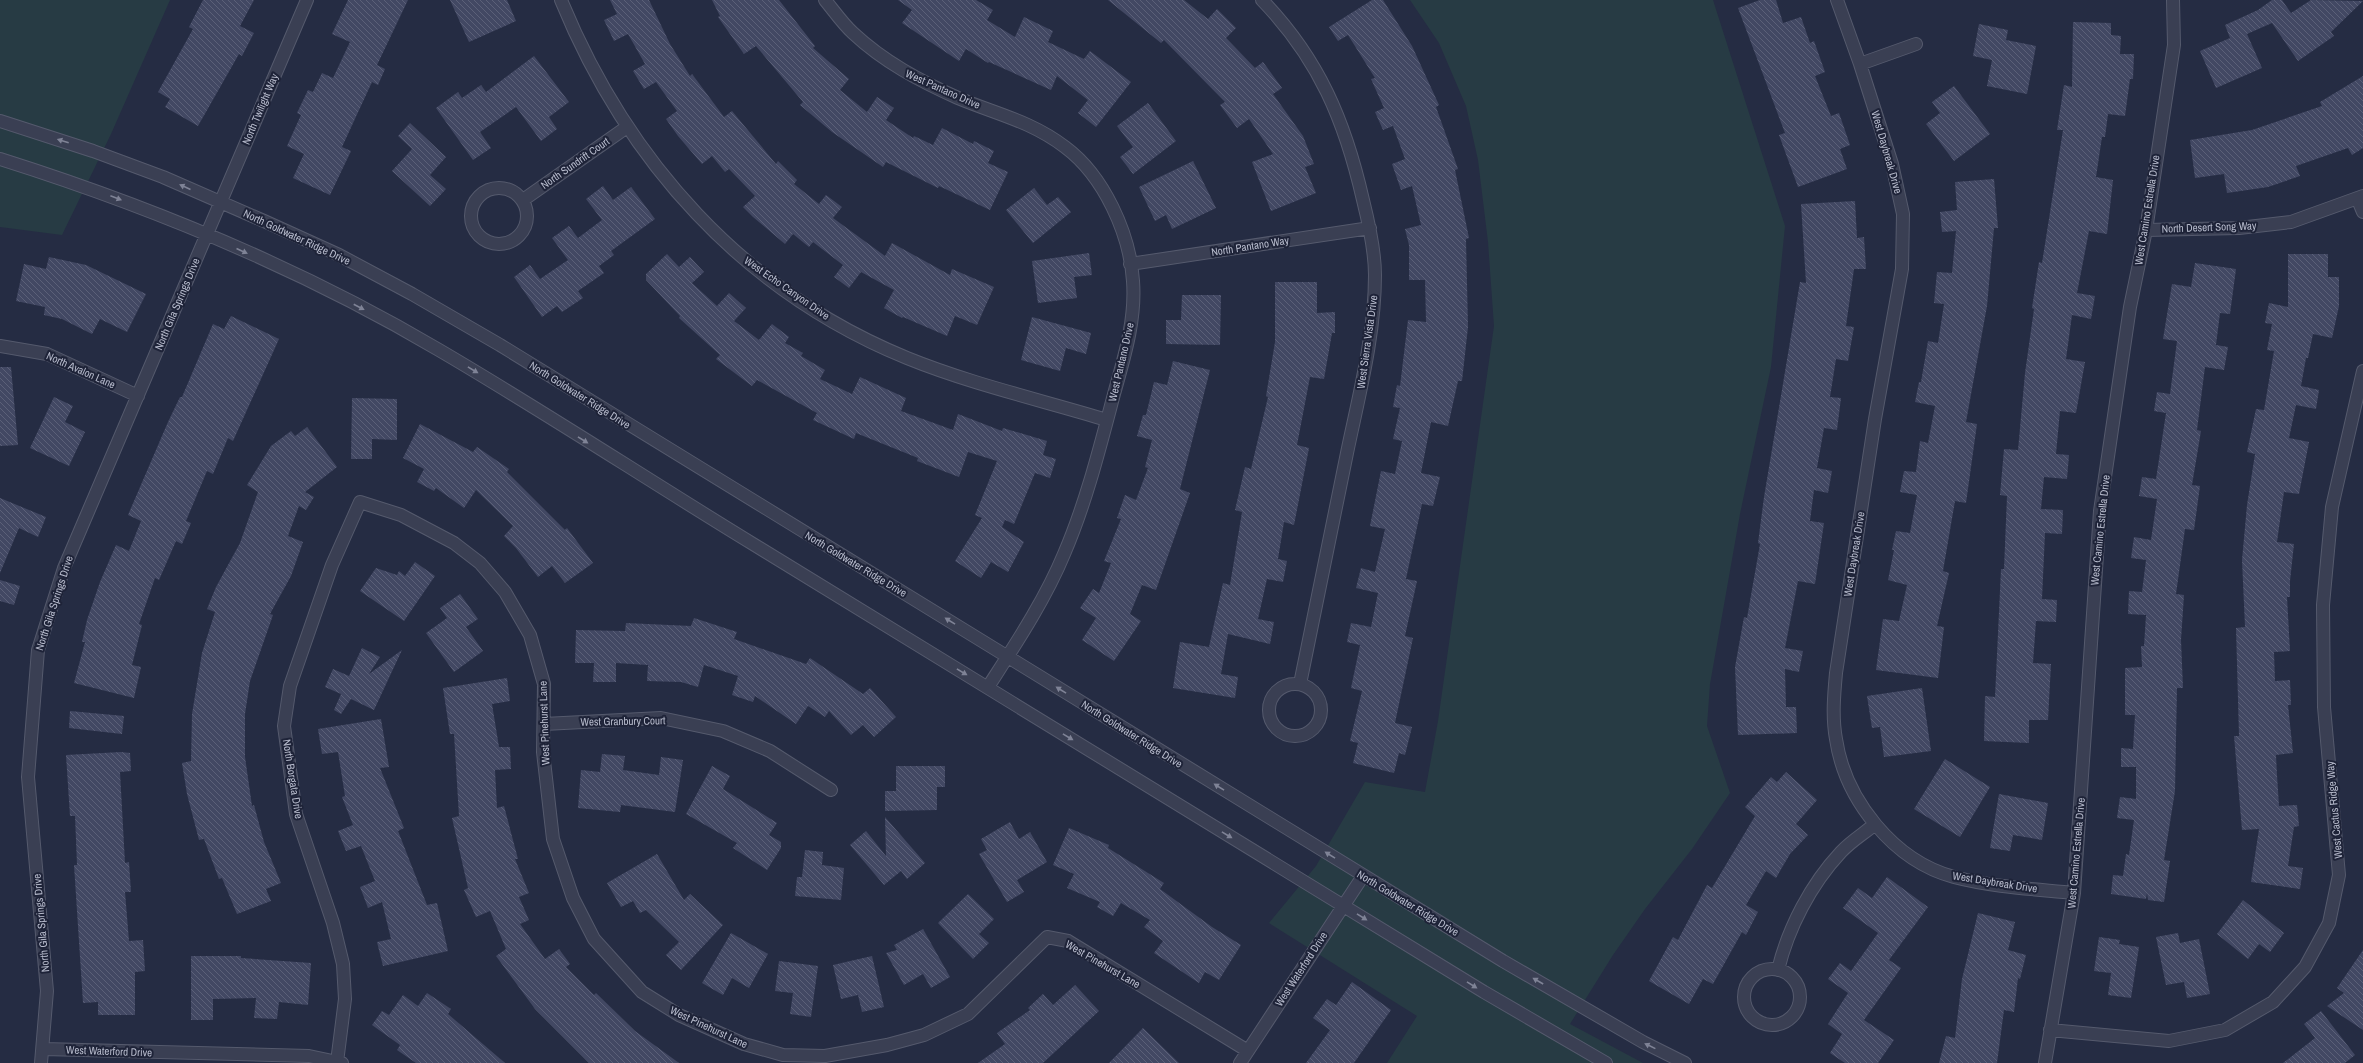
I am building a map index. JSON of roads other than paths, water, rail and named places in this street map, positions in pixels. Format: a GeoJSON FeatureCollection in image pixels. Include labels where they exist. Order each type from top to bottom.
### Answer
{"type":"FeatureCollection","features":[{"type":"Feature","properties":{"kind":"street","name":"North Twilight Way"},"geometry":{"type":"LineString","coordinates":[[214,219],[307,0]]}},
{"type":"Feature","properties":{"kind":"street","name":"West Echo Canyon Drive"},"geometry":{"type":"LineString","coordinates":[[561,0],[579,43],[627,127],[656,168],[690,208],[759,272],[811,307],[858,335],[906,358],[956,375],[1107,420]]}},
{"type":"Feature","properties":{"kind":"street","name":"West Pantano Drive"},"geometry":{"type":"LineString","coordinates":[[825,0],[852,32],[883,58],[902,70],[959,98],[1012,116],[1042,130],[1068,148],[1089,170],[1103,192],[1120,224],[1130,264],[1133,280],[1133,300],[1128,339],[1107,420],[1064,555],[1008,657],[988,687]]}},
{"type":"Feature","properties":{"kind":"street","name":"West Sierra Vista Drive"},"geometry":{"type":"LineString","coordinates":[[1262,0],[1280,19],[1308,56],[1330,97],[1346,138],[1370,228],[1375,274],[1372,320],[1300,684]]}},
{"type":"Feature","properties":{"kind":"street","name":"West Daybreak Drive"},"geometry":{"type":"LineString","coordinates":[[1837,0],[1860,64],[1892,164],[1903,214],[1902,268],[1875,419],[1836,672],[1833,713],[1836,741],[1849,783],[1874,825],[1915,862],[1953,877],[1995,884],[2074,893]]}},
{"type":"Feature","properties":{"kind":"street","name":"West Camino Estrella Drive"},"geometry":{"type":"LineString","coordinates":[[2045,1063],[2074,893],[2100,511],[2130,307],[2146,230],[2174,45],[2173,0]]}},
{"type":"Feature","properties":{"kind":"street"},"geometry":{"type":"LineString","coordinates":[[1860,64],[1916,44]]}},
{"type":"Feature","properties":{"kind":"street","name":"North Goldwater Ridge Drive"},"geometry":{"type":"LineString","coordinates":[[0,121],[100,153],[163,177],[339,256],[426,302],[500,345],[1363,876],[1548,987],[1643,1042],[1685,1063]]}},
{"type":"Feature","properties":{"kind":"street","name":"North Sundrift Court"},"geometry":{"type":"LineString","coordinates":[[522,200],[627,127]]}},
{"type":"Feature","properties":{"kind":"street"},"geometry":{"type":"LineString","coordinates":[[0,159],[80,184],[207,234],[328,290],[436,348],[629,469],[988,687],[1343,906],[1484,992],[1606,1063]]}},
{"type":"Feature","properties":{"kind":"street"},"geometry":{"type":"LineString","coordinates":[[499,188],[516,193],[522,200],[527,218],[520,235],[504,243],[495,243],[479,234],[472,218],[472,209],[482,194],[499,188]]}},
{"type":"Feature","properties":{"kind":"street"},"geometry":{"type":"LineString","coordinates":[[2360,198],[2363,212]]}},
{"type":"Feature","properties":{"kind":"street","name":"North Desert Song Way"},"geometry":{"type":"LineString","coordinates":[[2146,230],[2239,228],[2291,222],[2360,198]]}},
{"type":"Feature","properties":{"kind":"street","name":"North Gila Springs Drive"},"geometry":{"type":"LineString","coordinates":[[41,1063],[44,1049],[47,991],[28,777],[38,650],[64,568],[214,219]]}},
{"type":"Feature","properties":{"kind":"street","name":"North Pantano Way"},"geometry":{"type":"LineString","coordinates":[[1130,264],[1370,228]]}},
{"type":"Feature","properties":{"kind":"street","name":"North Avalon Lane"},"geometry":{"type":"LineString","coordinates":[[0,346],[47,354],[138,396]]}},
{"type":"Feature","properties":{"kind":"street","name":"West Cactus Ridge Way"},"geometry":{"type":"LineString","coordinates":[[2050,1030],[2168,1041],[2225,1030],[2273,1002],[2306,967],[2329,923],[2339,875],[2324,707],[2323,605],[2332,507],[2363,371]]}},
{"type":"Feature","properties":{"kind":"street","name":"West Pinehurst Lane"},"geometry":{"type":"LineString","coordinates":[[360,502],[401,515],[454,543],[480,563],[505,592],[532,642],[544,684],[544,752],[553,839],[573,898],[594,939],[642,992],[679,1015],[744,1044],[783,1055],[825,1056],[887,1045],[924,1035],[968,1014],[1047,937],[1068,942],[1248,1051]]}},
{"type":"Feature","properties":{"kind":"street","name":"North Borgata Drive"},"geometry":{"type":"LineString","coordinates":[[340,1062],[345,999],[343,964],[333,923],[296,814],[284,726],[292,679],[332,565],[360,502]]}},
{"type":"Feature","properties":{"kind":"street"},"geometry":{"type":"LineString","coordinates":[[1300,684],[1314,691],[1320,702],[1321,714],[1319,721],[1309,733],[1293,736],[1278,730],[1269,715],[1269,706],[1276,691],[1288,685],[1300,684]]}},
{"type":"Feature","properties":{"kind":"street","name":"West Granbury Court"},"geometry":{"type":"LineString","coordinates":[[544,724],[661,718],[723,731],[770,751],[831,790]]}},
{"type":"Feature","properties":{"kind":"street"},"geometry":{"type":"LineString","coordinates":[[1778,970],[1792,930],[1817,880],[1842,851],[1874,825]]}},
{"type":"Feature","properties":{"kind":"street","name":"West Waterford Drive"},"geometry":{"type":"LineString","coordinates":[[1240,1063],[1363,876]]}},
{"type":"Feature","properties":{"kind":"street"},"geometry":{"type":"LineString","coordinates":[[1778,970],[1786,974],[1798,987],[1799,1006],[1788,1020],[1780,1024],[1761,1023],[1748,1011],[1745,993],[1747,985],[1760,972],[1778,970]]}},
{"type":"Feature","properties":{"kind":"street","name":"West Waterford Drive"},"geometry":{"type":"LineString","coordinates":[[44,1049],[309,1056],[340,1062]]}}]}
